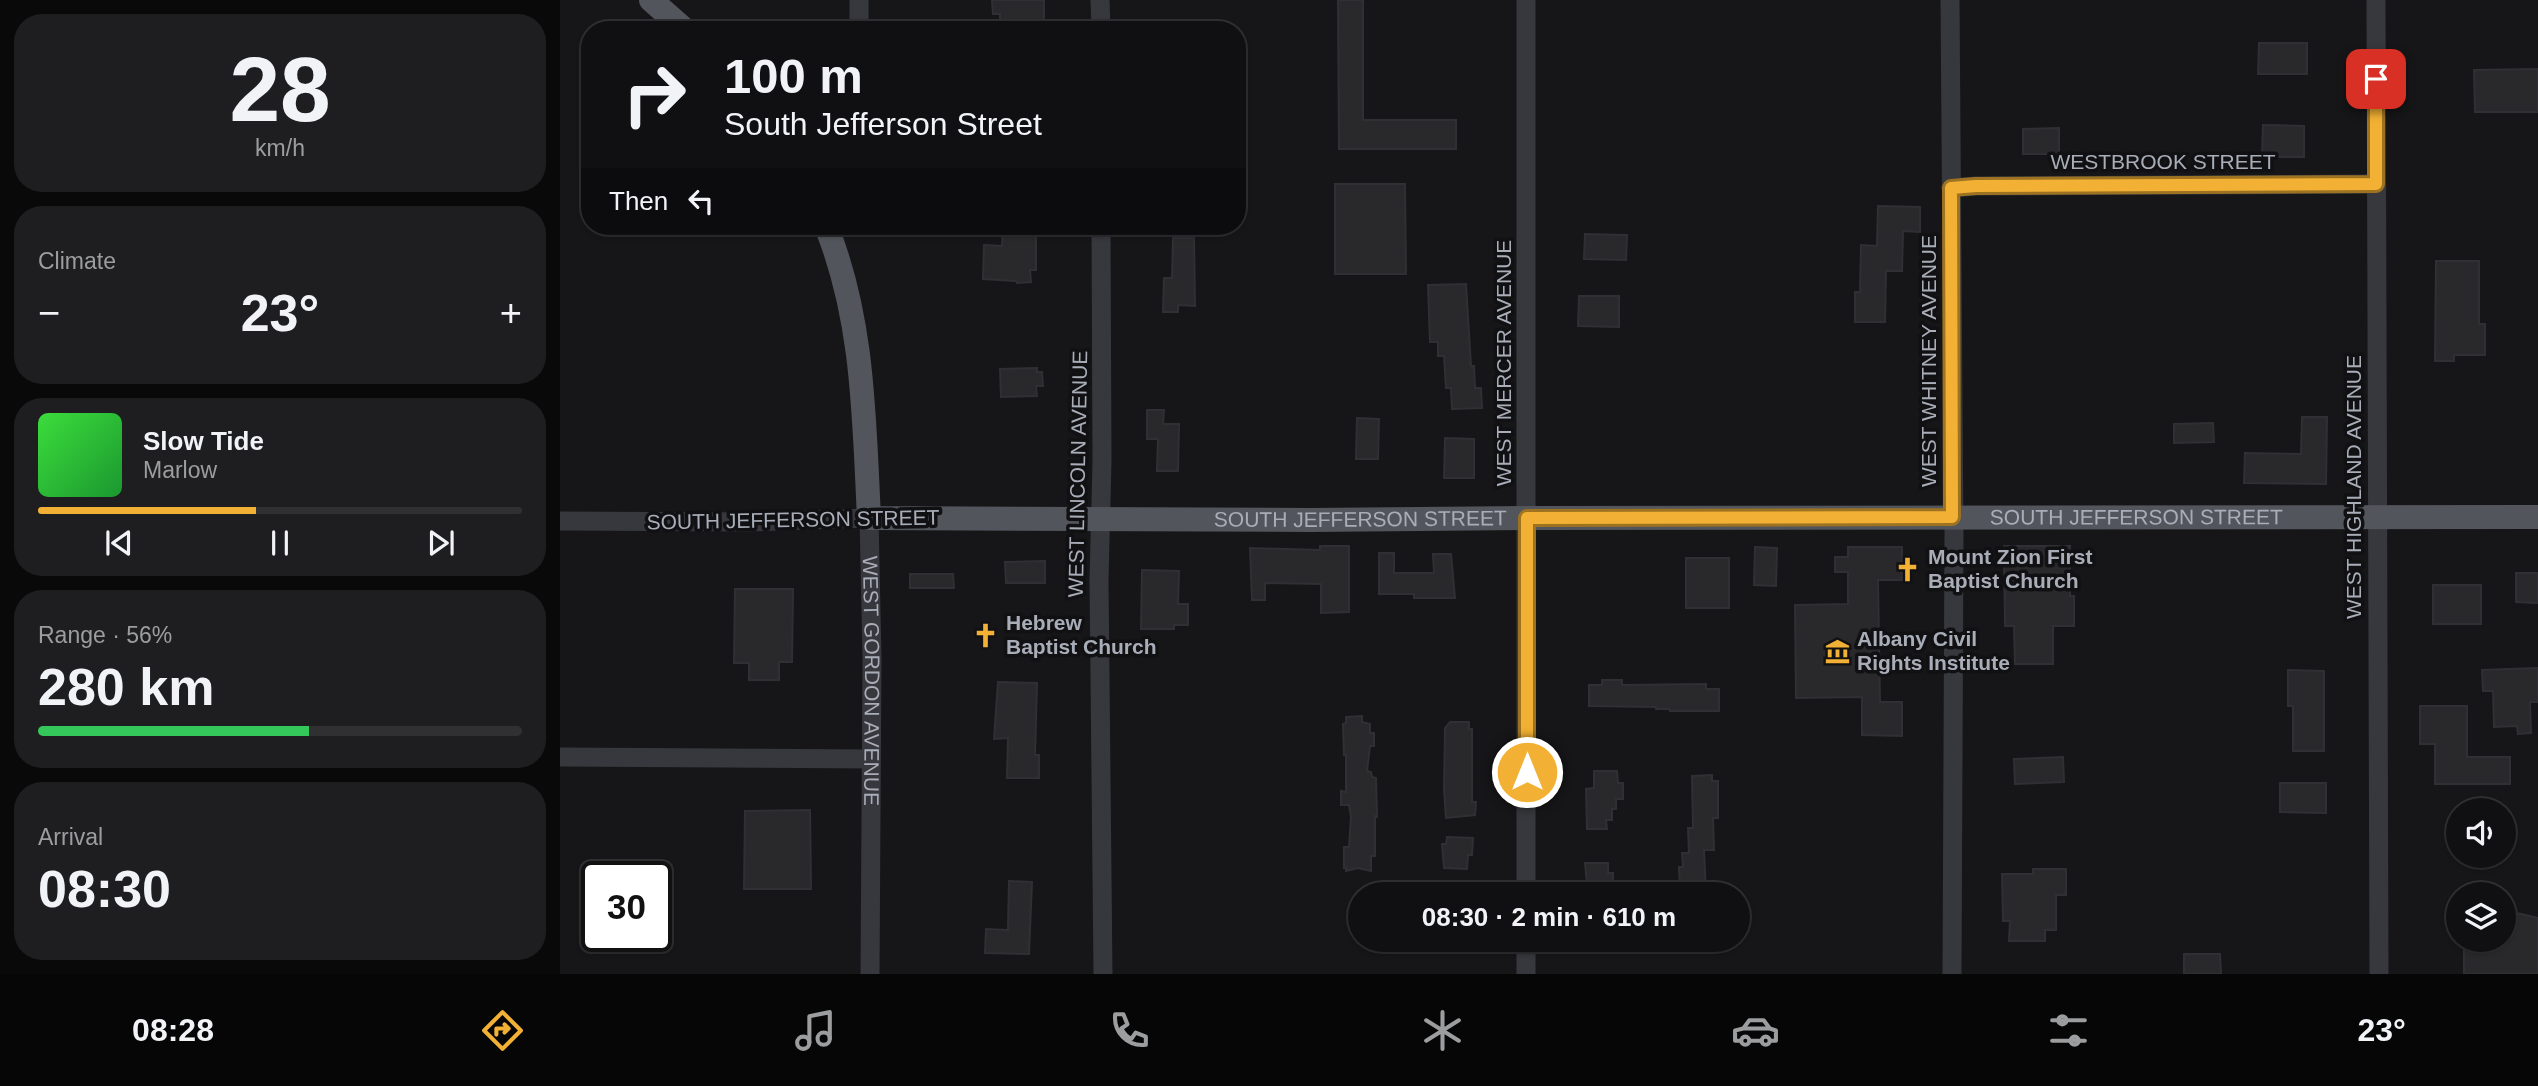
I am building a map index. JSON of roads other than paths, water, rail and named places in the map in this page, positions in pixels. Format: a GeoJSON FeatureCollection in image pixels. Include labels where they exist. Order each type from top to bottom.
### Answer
{"type":"FeatureCollection","features":[{"type":"Feature","properties":{"kind":"main road"},"geometry":{"type":"LineString","coordinates":[[652,0],[675,21]]}},
{"type":"Feature","properties":{"kind":"main road","name":"WEST GORDON AVENUE"},"geometry":{"type":"LineString","coordinates":[[829,235],[845,280],[857,333],[869,518]]}},
{"type":"Feature","properties":{"kind":"main road","name":"SOUTH JEFFERSON STREET"},"geometry":{"type":"LineString","coordinates":[[869,518],[1310,520],[2538,517]]}},
{"type":"Feature","properties":{"kind":"street"},"geometry":{"type":"LineString","coordinates":[[859,0],[859,21]]}},
{"type":"Feature","properties":{"kind":"street"},"geometry":{"type":"LineString","coordinates":[[1100,0],[1101,21]]}},
{"type":"Feature","properties":{"kind":"street","name":"WEST MERCER AVENUE"},"geometry":{"type":"LineString","coordinates":[[1526,0],[1526,882]]}},
{"type":"Feature","properties":{"kind":"street","name":"WEST WHITNEY AVENUE"},"geometry":{"type":"LineString","coordinates":[[1950,0],[1952,974]]}},
{"type":"Feature","properties":{"kind":"street","name":"WEST HIGHLAND AVENUE"},"geometry":{"type":"LineString","coordinates":[[2376,0],[2379,974]]}},
{"type":"Feature","properties":{"kind":"street","name":"WESTBROOK STREET"},"geometry":{"type":"LineString","coordinates":[[1951,188],[2376,184]]}},
{"type":"Feature","properties":{"kind":"street","name":"WEST LINCOLN AVENUE"},"geometry":{"type":"LineString","coordinates":[[1101,235],[1102,518],[1099,580],[1103,974]]}},
{"type":"Feature","properties":{"kind":"street","name":"SOUTH JEFFERSON STREET"},"geometry":{"type":"LineString","coordinates":[[560,521],[746,522],[869,518]]}},
{"type":"Feature","properties":{"kind":"street","name":"WEST GORDON AVENUE"},"geometry":{"type":"LineString","coordinates":[[869,518],[872,658],[870,974]]}},
{"type":"Feature","properties":{"kind":"street"},"geometry":{"type":"LineString","coordinates":[[560,757],[871,759]]}},
{"type":"Feature","properties":{"kind":"street"},"geometry":{"type":"LineString","coordinates":[[1526,952],[1526,974]]}},
{"type":"Feature","properties":{"kind":"place","name":"Mount Zion First Baptist Church"},"geometry":{"type":"Point","coordinates":[1908,569]}},
{"type":"Feature","properties":{"kind":"place","name":"Hebrew Baptist Church"},"geometry":{"type":"Point","coordinates":[986,635]}},
{"type":"Feature","properties":{"kind":"place","name":"Albany Civil Rights Institute"},"geometry":{"type":"Point","coordinates":[1837,651]}}]}
